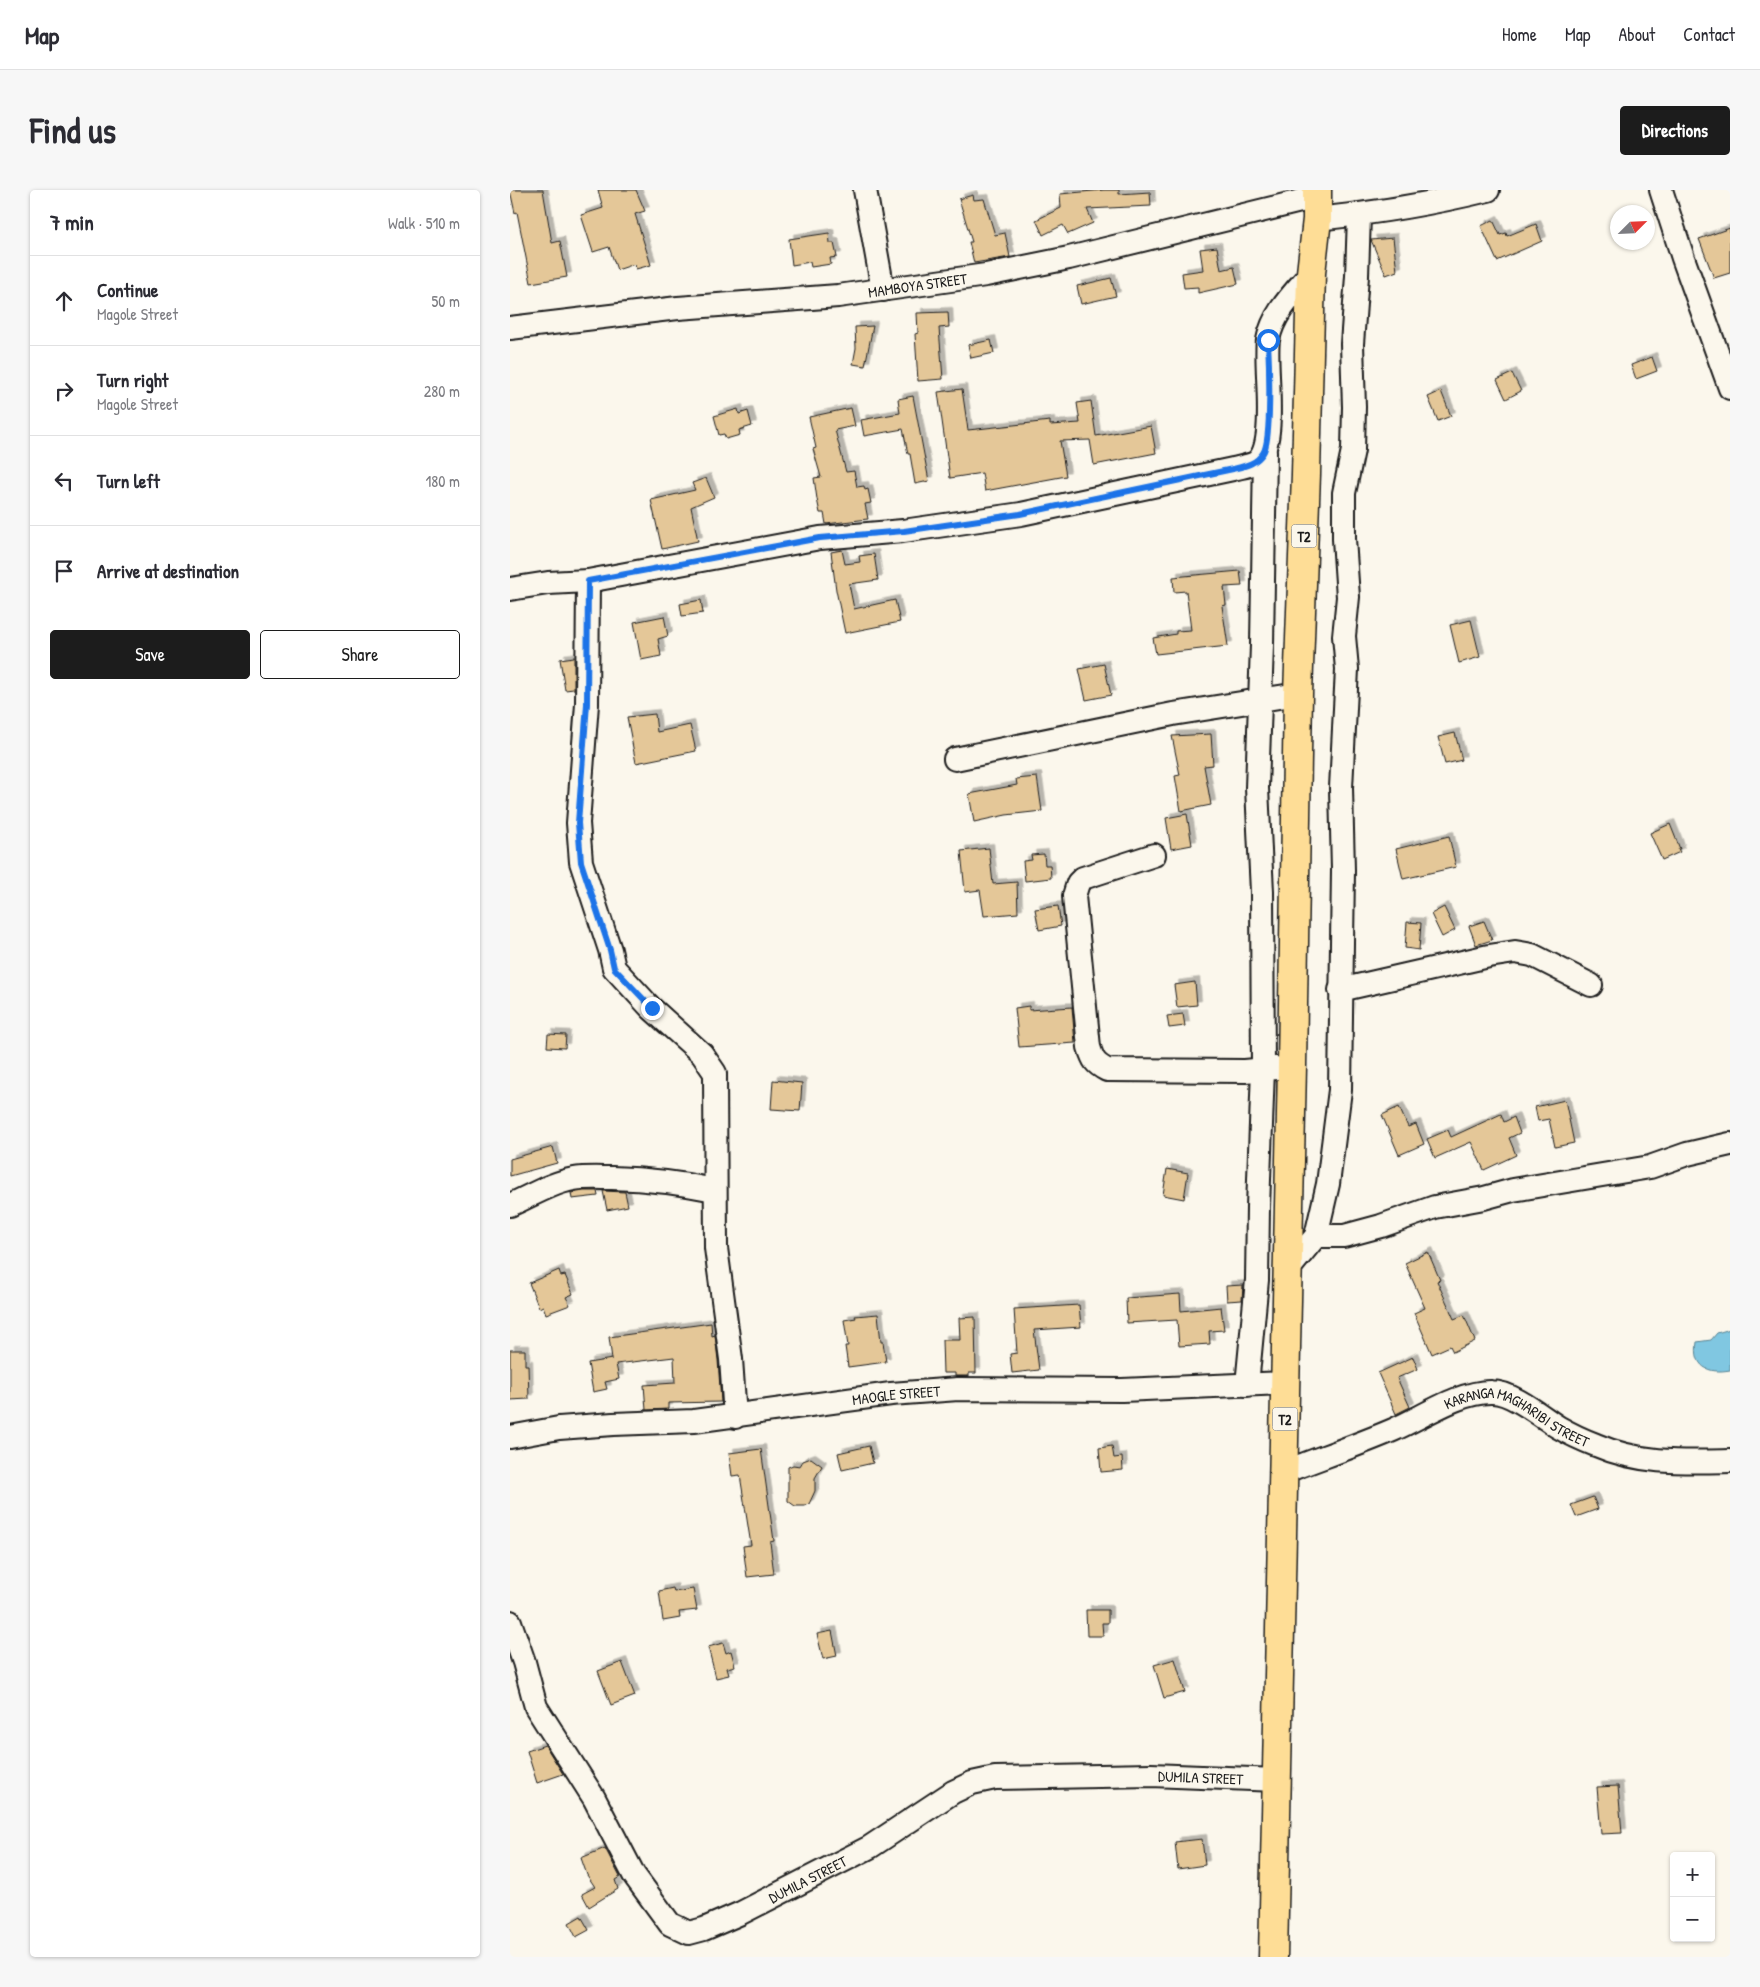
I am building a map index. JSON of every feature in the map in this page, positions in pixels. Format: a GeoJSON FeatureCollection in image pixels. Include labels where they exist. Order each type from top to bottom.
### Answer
{"type":"FeatureCollection","features":[{"type":"Feature","properties":{"kind":"highway","name":"T2"},"geometry":{"type":"LineString","coordinates":[[1273,1957],[1286,1383],[1298,694],[1311,273],[1317,202]]}},
{"type":"Feature","properties":{"kind":"street"},"geometry":{"type":"LineString","coordinates":[[865,190],[882,290]]}},
{"type":"Feature","properties":{"kind":"street","name":"MAMBOYA STREET"},"geometry":{"type":"LineString","coordinates":[[510,328],[678,308],[838,296],[882,290],[986,275],[1051,262],[1317,202],[1359,215],[1439,202],[1488,190]]}},
{"type":"Feature","properties":{"kind":"street"},"geometry":{"type":"LineString","coordinates":[[1661,190],[1683,258],[1730,388]]}},
{"type":"Feature","properties":{"kind":"street"},"geometry":{"type":"LineString","coordinates":[[1288,1270],[1316,1236],[1328,1184],[1340,1090],[1343,870],[1341,788],[1347,669],[1344,636],[1348,597],[1344,539],[1344,493],[1353,450],[1352,344],[1359,215]]}},
{"type":"Feature","properties":{"kind":"street"},"geometry":{"type":"LineString","coordinates":[[1247,1385],[1257,1280],[1263,1069],[1262,892],[1257,788],[1265,452],[1268,421],[1268,340],[1278,312],[1311,273]]}},
{"type":"Feature","properties":{"kind":"street"},"geometry":{"type":"LineString","coordinates":[[510,589],[548,583],[588,581],[820,538],[904,531],[1020,514],[1233,469],[1256,462],[1265,452]]}},
{"type":"Feature","properties":{"kind":"street"},"geometry":{"type":"LineString","coordinates":[[588,581],[587,704],[578,823],[581,862],[610,950],[614,968],[652,1008],[702,1054],[714,1074],[716,1248],[731,1359],[735,1417]]}},
{"type":"Feature","properties":{"kind":"street"},"geometry":{"type":"LineString","coordinates":[[955,760],[1174,714],[1298,694]]}},
{"type":"Feature","properties":{"kind":"street"},"geometry":{"type":"LineString","coordinates":[[1154,855],[1083,878],[1078,883],[1074,896],[1090,1047],[1096,1065],[1107,1070],[1245,1071],[1292,1066]]}},
{"type":"Feature","properties":{"kind":"street"},"geometry":{"type":"LineString","coordinates":[[1340,990],[1489,956],[1515,952],[1532,955],[1591,985]]}},
{"type":"Feature","properties":{"kind":"street"},"geometry":{"type":"LineString","coordinates":[[1316,1236],[1344,1236],[1381,1226],[1435,1207],[1484,1198],[1513,1190],[1650,1167],[1687,1154],[1730,1144]]}},
{"type":"Feature","properties":{"kind":"street"},"geometry":{"type":"LineString","coordinates":[[510,1205],[557,1184],[591,1177],[646,1179],[681,1183],[715,1190]]}},
{"type":"Feature","properties":{"kind":"street","name":"MAOGLE STREET"},"geometry":{"type":"LineString","coordinates":[[510,1437],[559,1428],[735,1417],[891,1394],[958,1389],[1122,1390],[1286,1383]]}},
{"type":"Feature","properties":{"kind":"street","name":"KARANGA MAGHARIBI STREET"},"geometry":{"type":"LineString","coordinates":[[1284,1472],[1393,1430],[1461,1398],[1480,1392],[1495,1392],[1525,1404],[1559,1427],[1594,1445],[1623,1456],[1668,1462],[1730,1462]]}},
{"type":"Feature","properties":{"kind":"street","name":"DUMILA STREET"},"geometry":{"type":"LineString","coordinates":[[510,1622],[524,1662],[536,1707],[594,1798],[634,1875],[670,1924],[689,1933],[704,1929],[741,1913],[870,1847],[953,1792],[972,1783],[995,1778],[1151,1775],[1277,1780]]}},
{"type":"Feature","properties":{"kind":"water"},"geometry":{"type":"Polygon","coordinates":[[[1730,1329],[1730,1370],[1715,1371],[1704,1367],[1697,1357],[1697,1342],[1711,1340],[1717,1333],[1730,1329]]]}},
{"type":"Feature","properties":{"kind":"building"},"geometry":{"type":"Polygon","coordinates":[[[510,190],[543,190],[552,243],[560,241],[567,277],[531,283],[517,212],[515,213],[510,190]]]}},
{"type":"Feature","properties":{"kind":"building"},"geometry":{"type":"Polygon","coordinates":[[[598,190],[636,190],[645,211],[635,214],[651,265],[636,269],[635,264],[617,270],[609,247],[593,252],[581,215],[603,208],[598,190]]]}},
{"type":"Feature","properties":{"kind":"building"},"geometry":{"type":"Polygon","coordinates":[[[1119,190],[1119,194],[1150,192],[1151,206],[1087,209],[1093,223],[1068,234],[1063,225],[1043,235],[1036,220],[1061,208],[1060,194],[1119,190]]]}},
{"type":"Feature","properties":{"kind":"building"},"geometry":{"type":"Polygon","coordinates":[[[973,195],[974,200],[984,199],[995,235],[1005,233],[1010,257],[974,263],[969,242],[972,242],[959,199],[973,195]]]}},
{"type":"Feature","properties":{"kind":"building"},"geometry":{"type":"Polygon","coordinates":[[[1493,220],[1500,235],[1506,233],[1507,236],[1536,224],[1542,241],[1497,261],[1481,226],[1493,220]]]}},
{"type":"Feature","properties":{"kind":"building"},"geometry":{"type":"Polygon","coordinates":[[[1730,228],[1730,273],[1714,278],[1699,239],[1730,228]]]}},
{"type":"Feature","properties":{"kind":"building"},"geometry":{"type":"Polygon","coordinates":[[[829,233],[830,243],[834,243],[837,257],[830,258],[831,264],[811,267],[810,262],[792,265],[789,239],[829,233]]]}},
{"type":"Feature","properties":{"kind":"building"},"geometry":{"type":"Polygon","coordinates":[[[1393,238],[1397,271],[1386,275],[1371,240],[1393,238]]]}},
{"type":"Feature","properties":{"kind":"building"},"geometry":{"type":"Polygon","coordinates":[[[1217,247],[1221,270],[1234,267],[1238,284],[1198,293],[1198,287],[1184,288],[1182,273],[1203,270],[1200,249],[1217,247]]]}},
{"type":"Feature","properties":{"kind":"building"},"geometry":{"type":"Polygon","coordinates":[[[1111,278],[1116,296],[1081,304],[1077,286],[1111,278]]]}},
{"type":"Feature","properties":{"kind":"building"},"geometry":{"type":"Polygon","coordinates":[[[948,312],[949,327],[939,328],[943,379],[918,381],[915,334],[918,333],[917,313],[948,312]]]}},
{"type":"Feature","properties":{"kind":"building"},"geometry":{"type":"Polygon","coordinates":[[[873,326],[865,366],[853,364],[856,348],[855,327],[873,326]]]}},
{"type":"Feature","properties":{"kind":"building"},"geometry":{"type":"Polygon","coordinates":[[[991,340],[994,353],[971,358],[968,345],[991,340]]]}},
{"type":"Feature","properties":{"kind":"building"},"geometry":{"type":"Polygon","coordinates":[[[1652,357],[1657,371],[1636,379],[1631,365],[1652,357]]]}},
{"type":"Feature","properties":{"kind":"building"},"geometry":{"type":"Polygon","coordinates":[[[1512,373],[1521,391],[1506,399],[1497,380],[1512,373]]]}},
{"type":"Feature","properties":{"kind":"building"},"geometry":{"type":"Polygon","coordinates":[[[962,389],[968,430],[1050,421],[1050,425],[1080,423],[1077,403],[1091,401],[1096,436],[1151,426],[1156,453],[1094,465],[1090,440],[1060,441],[1066,476],[985,491],[982,473],[950,478],[938,392],[962,389]]]}},
{"type":"Feature","properties":{"kind":"building"},"geometry":{"type":"Polygon","coordinates":[[[1441,391],[1451,416],[1438,421],[1428,397],[1441,391]]]}},
{"type":"Feature","properties":{"kind":"building"},"geometry":{"type":"Polygon","coordinates":[[[913,396],[929,481],[915,484],[910,454],[908,454],[903,429],[864,436],[861,420],[900,413],[898,399],[913,396]]]}},
{"type":"Feature","properties":{"kind":"building"},"geometry":{"type":"Polygon","coordinates":[[[851,408],[855,426],[835,430],[846,472],[854,471],[857,487],[864,486],[865,490],[868,489],[871,503],[865,504],[868,519],[826,524],[824,513],[820,513],[817,499],[814,478],[821,477],[813,449],[816,448],[809,417],[851,408]]]}},
{"type":"Feature","properties":{"kind":"building"},"geometry":{"type":"Polygon","coordinates":[[[738,409],[739,414],[748,411],[752,426],[739,430],[740,435],[726,439],[724,434],[719,435],[714,416],[738,409]]]}},
{"type":"Feature","properties":{"kind":"building"},"geometry":{"type":"Polygon","coordinates":[[[706,478],[714,497],[691,507],[698,541],[662,549],[651,500],[695,490],[692,483],[706,478]]]}},
{"type":"Feature","properties":{"kind":"building"},"geometry":{"type":"Polygon","coordinates":[[[842,550],[845,564],[860,562],[859,556],[874,554],[878,580],[849,584],[854,609],[895,600],[900,622],[845,633],[836,590],[831,552],[842,550]]]}},
{"type":"Feature","properties":{"kind":"building"},"geometry":{"type":"Polygon","coordinates":[[[1240,571],[1242,586],[1224,587],[1226,605],[1222,606],[1228,646],[1156,654],[1153,638],[1176,634],[1176,631],[1191,630],[1186,591],[1174,592],[1173,577],[1240,571]]]}},
{"type":"Feature","properties":{"kind":"building"},"geometry":{"type":"Polygon","coordinates":[[[701,600],[703,613],[682,616],[680,604],[701,600]]]}},
{"type":"Feature","properties":{"kind":"building"},"geometry":{"type":"Polygon","coordinates":[[[664,616],[668,636],[658,639],[661,656],[641,660],[634,622],[664,616]]]}},
{"type":"Feature","properties":{"kind":"building"},"geometry":{"type":"Polygon","coordinates":[[[1471,620],[1480,657],[1459,663],[1450,625],[1471,620]]]}},
{"type":"Feature","properties":{"kind":"building"},"geometry":{"type":"Polygon","coordinates":[[[574,657],[574,689],[565,690],[560,659],[574,657]]]}},
{"type":"Feature","properties":{"kind":"building"},"geometry":{"type":"Polygon","coordinates":[[[1104,664],[1111,695],[1086,700],[1079,669],[1104,664]]]}},
{"type":"Feature","properties":{"kind":"building"},"geometry":{"type":"Polygon","coordinates":[[[655,714],[657,732],[690,725],[696,751],[636,763],[627,717],[655,714]]]}},
{"type":"Feature","properties":{"kind":"building"},"geometry":{"type":"Polygon","coordinates":[[[1455,733],[1462,760],[1445,764],[1438,737],[1455,733]]]}},
{"type":"Feature","properties":{"kind":"building"},"geometry":{"type":"Polygon","coordinates":[[[1211,734],[1213,765],[1204,766],[1211,805],[1181,811],[1175,776],[1180,775],[1172,736],[1211,734]]]}},
{"type":"Feature","properties":{"kind":"building"},"geometry":{"type":"Polygon","coordinates":[[[1037,777],[1042,811],[1006,815],[974,822],[969,794],[1017,785],[1016,779],[1037,777]]]}},
{"type":"Feature","properties":{"kind":"building"},"geometry":{"type":"Polygon","coordinates":[[[1187,814],[1192,845],[1171,849],[1166,818],[1187,814]]]}},
{"type":"Feature","properties":{"kind":"building"},"geometry":{"type":"Polygon","coordinates":[[[1670,824],[1680,852],[1662,860],[1650,833],[1670,824]]]}},
{"type":"Feature","properties":{"kind":"building"},"geometry":{"type":"Polygon","coordinates":[[[1449,836],[1456,867],[1403,879],[1396,849],[1449,836]]]}},
{"type":"Feature","properties":{"kind":"building"},"geometry":{"type":"Polygon","coordinates":[[[989,848],[993,884],[1017,882],[1018,913],[984,916],[980,890],[965,892],[961,851],[989,848]]]}},
{"type":"Feature","properties":{"kind":"building"},"geometry":{"type":"Polygon","coordinates":[[[1044,854],[1045,865],[1050,865],[1051,878],[1025,881],[1023,861],[1032,860],[1031,855],[1044,854]]]}},
{"type":"Feature","properties":{"kind":"building"},"geometry":{"type":"Polygon","coordinates":[[[1058,906],[1061,926],[1039,930],[1035,909],[1058,906]]]}},
{"type":"Feature","properties":{"kind":"building"},"geometry":{"type":"Polygon","coordinates":[[[1444,907],[1455,930],[1442,937],[1431,914],[1444,907]]]}},
{"type":"Feature","properties":{"kind":"building"},"geometry":{"type":"Polygon","coordinates":[[[1484,921],[1492,940],[1476,945],[1469,926],[1484,921]]]}},
{"type":"Feature","properties":{"kind":"building"},"geometry":{"type":"Polygon","coordinates":[[[1407,922],[1421,923],[1419,950],[1405,948],[1407,922]]]}},
{"type":"Feature","properties":{"kind":"building"},"geometry":{"type":"Polygon","coordinates":[[[1195,982],[1197,1005],[1177,1007],[1174,985],[1195,982]]]}},
{"type":"Feature","properties":{"kind":"building"},"geometry":{"type":"Polygon","coordinates":[[[1029,1006],[1029,1010],[1072,1007],[1075,1043],[1019,1047],[1015,1008],[1029,1006]]]}},
{"type":"Feature","properties":{"kind":"building"},"geometry":{"type":"Polygon","coordinates":[[[1183,1014],[1185,1026],[1169,1028],[1167,1016],[1183,1014]]]}},
{"type":"Feature","properties":{"kind":"building"},"geometry":{"type":"Polygon","coordinates":[[[548,1034],[566,1035],[565,1048],[547,1047],[548,1034]]]}},
{"type":"Feature","properties":{"kind":"building"},"geometry":{"type":"Polygon","coordinates":[[[773,1080],[802,1083],[800,1111],[771,1109],[773,1080]]]}},
{"type":"Feature","properties":{"kind":"building"},"geometry":{"type":"Polygon","coordinates":[[[1565,1100],[1574,1143],[1555,1147],[1549,1119],[1538,1121],[1535,1107],[1565,1100]]]}},
{"type":"Feature","properties":{"kind":"building"},"geometry":{"type":"Polygon","coordinates":[[[1399,1107],[1408,1127],[1416,1124],[1424,1144],[1399,1155],[1382,1115],[1399,1107]]]}},
{"type":"Feature","properties":{"kind":"building"},"geometry":{"type":"Polygon","coordinates":[[[1501,1114],[1504,1122],[1514,1117],[1520,1133],[1509,1138],[1516,1155],[1484,1170],[1471,1142],[1435,1158],[1427,1139],[1448,1130],[1451,1137],[1501,1114]]]}},
{"type":"Feature","properties":{"kind":"building"},"geometry":{"type":"Polygon","coordinates":[[[553,1147],[557,1163],[510,1176],[510,1159],[553,1147]]]}},
{"type":"Feature","properties":{"kind":"building"},"geometry":{"type":"Polygon","coordinates":[[[1167,1169],[1188,1173],[1184,1199],[1163,1195],[1167,1169]]]}},
{"type":"Feature","properties":{"kind":"building"},"geometry":{"type":"Polygon","coordinates":[[[597,1191],[598,1196],[572,1199],[571,1193],[597,1191]]]}},
{"type":"Feature","properties":{"kind":"building"},"geometry":{"type":"Polygon","coordinates":[[[603,1191],[625,1192],[628,1206],[607,1210],[603,1191]]]}},
{"type":"Feature","properties":{"kind":"building"},"geometry":{"type":"Polygon","coordinates":[[[1428,1252],[1440,1280],[1437,1281],[1454,1319],[1464,1315],[1475,1341],[1453,1352],[1450,1346],[1432,1354],[1414,1313],[1425,1308],[1405,1263],[1428,1252]]]}},
{"type":"Feature","properties":{"kind":"building"},"geometry":{"type":"Polygon","coordinates":[[[559,1270],[561,1276],[565,1275],[573,1294],[566,1297],[570,1305],[546,1314],[543,1306],[539,1308],[529,1283],[559,1270]]]}},
{"type":"Feature","properties":{"kind":"building"},"geometry":{"type":"Polygon","coordinates":[[[1243,1285],[1242,1300],[1227,1301],[1226,1286],[1243,1285]]]}},
{"type":"Feature","properties":{"kind":"building"},"geometry":{"type":"Polygon","coordinates":[[[1180,1294],[1181,1311],[1221,1307],[1224,1330],[1209,1331],[1210,1344],[1179,1346],[1177,1320],[1127,1323],[1126,1298],[1180,1294]]]}},
{"type":"Feature","properties":{"kind":"building"},"geometry":{"type":"Polygon","coordinates":[[[1079,1305],[1081,1327],[1034,1330],[1039,1370],[1012,1373],[1010,1354],[1017,1353],[1014,1309],[1079,1305]]]}},
{"type":"Feature","properties":{"kind":"building"},"geometry":{"type":"Polygon","coordinates":[[[878,1314],[881,1342],[883,1342],[886,1362],[848,1367],[845,1346],[848,1346],[844,1320],[856,1318],[855,1316],[878,1314]]]}},
{"type":"Feature","properties":{"kind":"building"},"geometry":{"type":"Polygon","coordinates":[[[975,1317],[976,1373],[969,1373],[969,1376],[955,1376],[955,1373],[943,1373],[942,1340],[960,1340],[959,1318],[975,1317]]]}},
{"type":"Feature","properties":{"kind":"building"},"geometry":{"type":"Polygon","coordinates":[[[711,1323],[712,1336],[715,1335],[721,1402],[668,1403],[668,1409],[646,1410],[644,1385],[675,1383],[674,1357],[616,1364],[619,1379],[605,1382],[607,1389],[593,1392],[588,1363],[612,1359],[609,1337],[711,1323]]]}},
{"type":"Feature","properties":{"kind":"building"},"geometry":{"type":"Polygon","coordinates":[[[510,1350],[525,1350],[525,1365],[528,1365],[529,1399],[510,1400],[510,1350]]]}},
{"type":"Feature","properties":{"kind":"building"},"geometry":{"type":"Polygon","coordinates":[[[1413,1357],[1418,1369],[1397,1378],[1410,1407],[1396,1414],[1378,1373],[1413,1357]]]}},
{"type":"Feature","properties":{"kind":"building"},"geometry":{"type":"Polygon","coordinates":[[[869,1446],[873,1463],[842,1470],[838,1453],[869,1446]]]}},
{"type":"Feature","properties":{"kind":"building"},"geometry":{"type":"Polygon","coordinates":[[[1112,1446],[1114,1458],[1122,1457],[1123,1470],[1101,1472],[1099,1448],[1112,1446]]]}},
{"type":"Feature","properties":{"kind":"building"},"geometry":{"type":"Polygon","coordinates":[[[761,1449],[774,1541],[770,1542],[774,1574],[747,1577],[743,1546],[751,1545],[740,1475],[732,1476],[729,1453],[761,1449]]]}},
{"type":"Feature","properties":{"kind":"building"},"geometry":{"type":"Polygon","coordinates":[[[811,1458],[822,1466],[815,1478],[815,1491],[809,1504],[795,1506],[788,1501],[788,1467],[793,1465],[800,1466],[803,1461],[811,1458]]]}},
{"type":"Feature","properties":{"kind":"building"},"geometry":{"type":"Polygon","coordinates":[[[1593,1497],[1598,1509],[1576,1517],[1571,1505],[1593,1497]]]}},
{"type":"Feature","properties":{"kind":"building"},"geometry":{"type":"Polygon","coordinates":[[[673,1588],[674,1592],[693,1589],[697,1610],[679,1612],[680,1618],[663,1621],[659,1591],[673,1588]]]}},
{"type":"Feature","properties":{"kind":"building"},"geometry":{"type":"Polygon","coordinates":[[[1086,1610],[1108,1610],[1108,1623],[1102,1623],[1103,1636],[1087,1636],[1086,1610]]]}},
{"type":"Feature","properties":{"kind":"building"},"geometry":{"type":"Polygon","coordinates":[[[832,1631],[837,1656],[823,1659],[817,1634],[832,1631]]]}},
{"type":"Feature","properties":{"kind":"building"},"geometry":{"type":"Polygon","coordinates":[[[723,1643],[726,1653],[731,1651],[735,1666],[727,1668],[729,1675],[716,1678],[708,1647],[723,1643]]]}},
{"type":"Feature","properties":{"kind":"building"},"geometry":{"type":"Polygon","coordinates":[[[1175,1659],[1185,1692],[1164,1698],[1154,1665],[1175,1659]]]}},
{"type":"Feature","properties":{"kind":"building"},"geometry":{"type":"Polygon","coordinates":[[[622,1662],[635,1696],[611,1705],[598,1671],[622,1662]]]}},
{"type":"Feature","properties":{"kind":"building"},"geometry":{"type":"Polygon","coordinates":[[[545,1745],[563,1774],[537,1783],[527,1751],[545,1745]]]}},
{"type":"Feature","properties":{"kind":"building"},"geometry":{"type":"Polygon","coordinates":[[[1618,1786],[1622,1833],[1601,1834],[1597,1787],[1618,1786]]]}},
{"type":"Feature","properties":{"kind":"building"},"geometry":{"type":"Polygon","coordinates":[[[1202,1839],[1205,1865],[1178,1869],[1175,1842],[1202,1839]]]}},
{"type":"Feature","properties":{"kind":"building"},"geometry":{"type":"Polygon","coordinates":[[[605,1848],[620,1877],[615,1880],[618,1889],[589,1907],[582,1894],[595,1887],[587,1875],[581,1858],[605,1848]]]}},
{"type":"Feature","properties":{"kind":"building"},"geometry":{"type":"Polygon","coordinates":[[[581,1916],[589,1930],[576,1937],[569,1923],[581,1916]]]}},
{"type":"Feature","properties":{"kind":"route"},"geometry":{"type":"LineString","coordinates":[[652,1008],[614,968],[610,950],[581,862],[578,823],[587,704],[588,581],[820,538],[904,531],[1020,514],[1233,469],[1256,462],[1265,452],[1268,421],[1268,340]]}}]}
